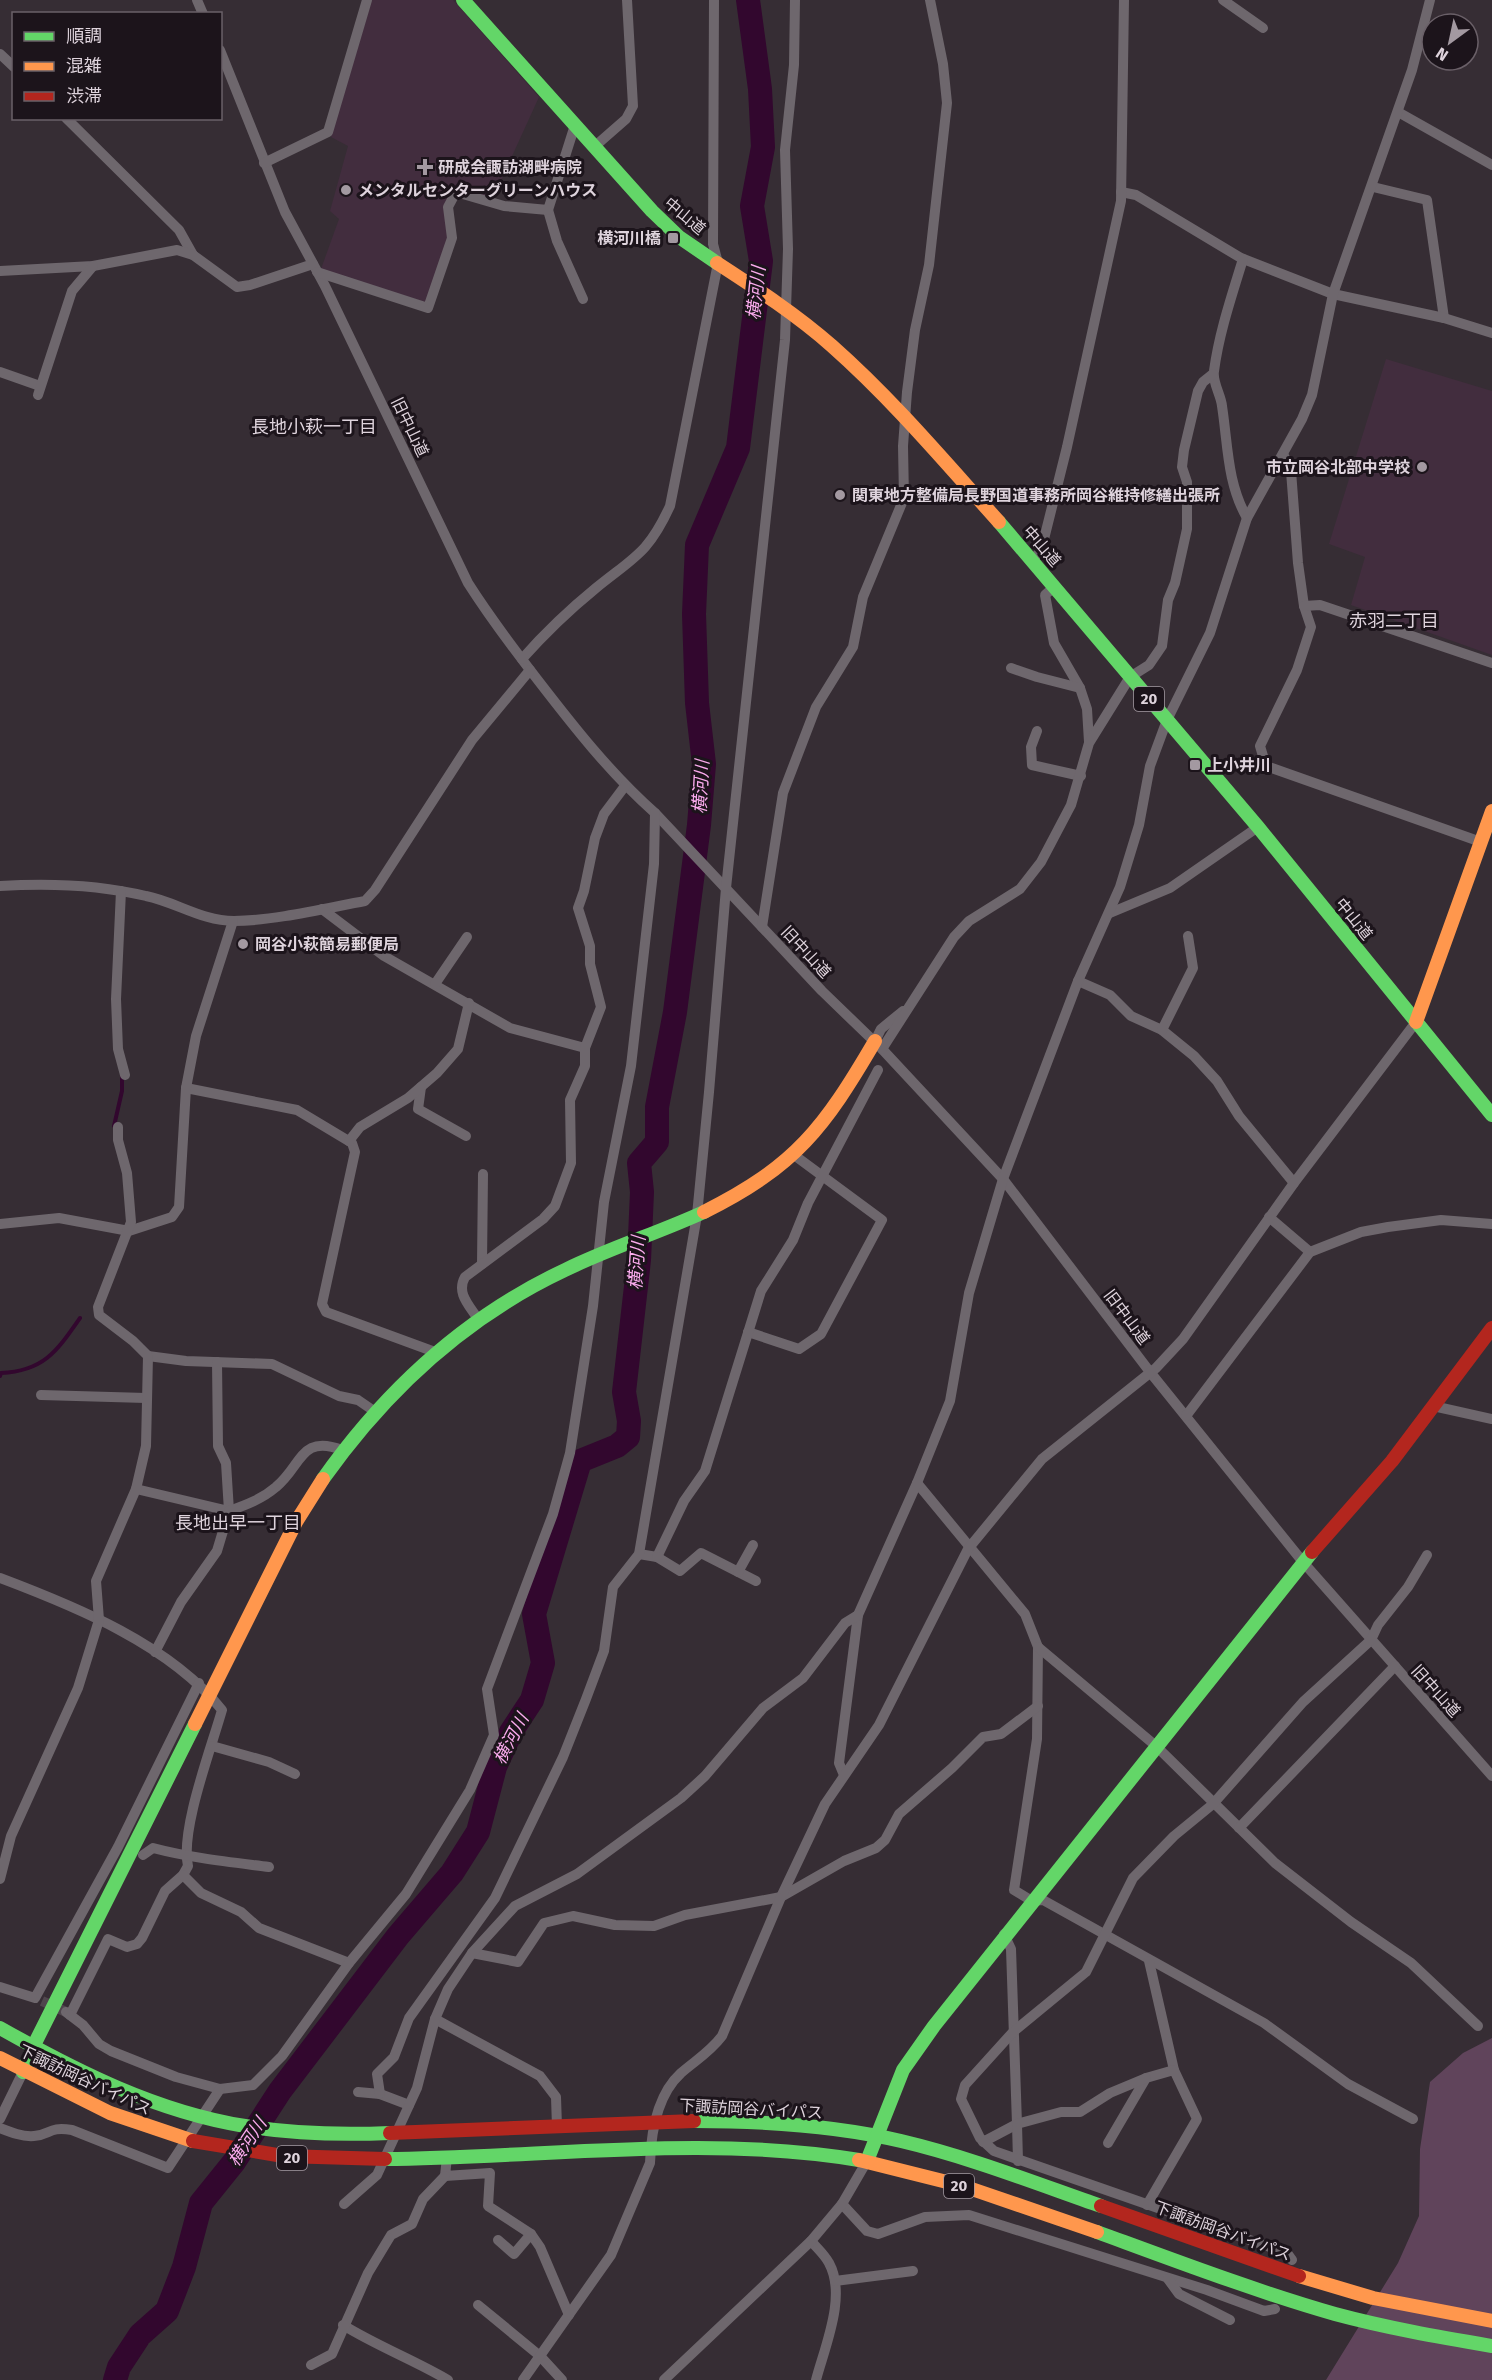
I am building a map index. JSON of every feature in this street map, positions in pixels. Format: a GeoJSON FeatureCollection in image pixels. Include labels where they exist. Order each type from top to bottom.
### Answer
{"type":"FeatureCollection","features":[{"type":"Feature","properties":{"kind":"main road","name":"中山道"},"geometry":{"type":"LineString","coordinates":[[463,0],[594,147],[679,237],[783,307],[832,346],[907,418],[1032,560],[1258,827],[1492,1115]]}},
{"type":"Feature","properties":{"kind":"main road"},"geometry":{"type":"LineString","coordinates":[[1416,1022],[1492,811]]}},
{"type":"Feature","properties":{"kind":"main road"},"geometry":{"type":"LineString","coordinates":[[23,2072],[204,1688],[297,1522],[342,1450],[374,1411],[435,1352],[478,1319],[535,1284],[741,1194],[794,1155],[840,1102],[878,1045]]}},
{"type":"Feature","properties":{"kind":"main road"},"geometry":{"type":"LineString","coordinates":[[867,2161],[903,2070],[1004,1934],[1303,1562],[1392,1461],[1492,1328]]}},
{"type":"Feature","properties":{"kind":"main road","name":"下諏訪岡谷バイパス"},"geometry":{"type":"LineString","coordinates":[[0,2028],[76,2071],[140,2097],[194,2115],[243,2126],[293,2132],[413,2133],[656,2121],[782,2124],[877,2136],[1007,2173],[1306,2278],[1392,2303],[1492,2321]]}},
{"type":"Feature","properties":{"kind":"main road","name":"下諏訪岡谷バイパス"},"geometry":{"type":"LineString","coordinates":[[0,2058],[23,2072],[126,2120],[179,2138],[230,2149],[290,2157],[335,2161],[405,2159],[651,2149],[672,2145],[797,2151],[867,2161],[911,2171],[1020,2206],[1314,2308],[1376,2325],[1492,2346]]}},
{"type":"Feature","properties":{"kind":"street"},"geometry":{"type":"LineString","coordinates":[[264,163],[328,132],[367,0]]}},
{"type":"Feature","properties":{"kind":"street"},"geometry":{"type":"LineString","coordinates":[[594,147],[626,119],[633,106],[627,0]]}},
{"type":"Feature","properties":{"kind":"street"},"geometry":{"type":"LineString","coordinates":[[522,659],[544,633],[597,587],[644,552],[662,525],[670,506],[718,263],[713,244],[714,0]]}},
{"type":"Feature","properties":{"kind":"street"},"geometry":{"type":"LineString","coordinates":[[380,2094],[376,2074],[394,2057],[409,2018],[495,1898],[563,1757],[604,1651],[612,1587],[639,1554],[694,1216],[724,886],[783,307],[788,181],[785,150],[794,65],[795,0]]}},
{"type":"Feature","properties":{"kind":"street"},"geometry":{"type":"LineString","coordinates":[[762,927],[783,793],[816,707],[853,647],[863,597],[904,498],[903,446],[913,351],[929,265],[947,103],[943,64],[930,0]]}},
{"type":"Feature","properties":{"kind":"street"},"geometry":{"type":"LineString","coordinates":[[1032,560],[1041,551],[1067,447],[1121,192],[1124,0]]}},
{"type":"Feature","properties":{"kind":"street"},"geometry":{"type":"LineString","coordinates":[[1224,0],[1263,28]]}},
{"type":"Feature","properties":{"kind":"street"},"geometry":{"type":"LineString","coordinates":[[844,1774],[839,1763],[858,1615],[917,1483],[950,1401],[969,1293],[1003,1179],[1078,981],[1110,913],[1138,825],[1150,766],[1167,720],[1210,633],[1247,518],[1283,454],[1312,395],[1333,294],[1398,112],[1428,17],[1430,0]]}},
{"type":"Feature","properties":{"kind":"street"},"geometry":{"type":"LineString","coordinates":[[0,54],[12,65]]}},
{"type":"Feature","properties":{"kind":"street","name":"旧中山道"},"geometry":{"type":"LineString","coordinates":[[222,55],[285,212],[315,268],[468,583],[530,670],[569,722],[625,786],[657,816],[878,1045],[1003,1179],[1150,1372],[1303,1562],[1492,1776]]}},
{"type":"Feature","properties":{"kind":"street"},"geometry":{"type":"LineString","coordinates":[[1398,112],[1492,165]]}},
{"type":"Feature","properties":{"kind":"street"},"geometry":{"type":"LineString","coordinates":[[68,120],[179,230],[193,255]]}},
{"type":"Feature","properties":{"kind":"street"},"geometry":{"type":"LineString","coordinates":[[575,125],[549,210],[557,241],[583,299]]}},
{"type":"Feature","properties":{"kind":"street"},"geometry":{"type":"LineString","coordinates":[[1373,187],[1427,200],[1444,318]]}},
{"type":"Feature","properties":{"kind":"street"},"geometry":{"type":"LineString","coordinates":[[0,271],[93,266],[177,250],[193,255],[237,287],[315,268],[428,308],[452,238],[448,207],[456,192],[504,206],[549,210]]}},
{"type":"Feature","properties":{"kind":"street"},"geometry":{"type":"LineString","coordinates":[[1121,192],[1136,195],[1243,259],[1333,294],[1444,318],[1492,333]]}},
{"type":"Feature","properties":{"kind":"street"},"geometry":{"type":"LineString","coordinates":[[1243,259],[1220,340],[1213,374],[1222,405],[1229,466],[1238,503],[1247,518]]}},
{"type":"Feature","properties":{"kind":"street"},"geometry":{"type":"LineString","coordinates":[[0,372],[39,391],[72,291],[93,266]]}},
{"type":"Feature","properties":{"kind":"street"},"geometry":{"type":"LineString","coordinates":[[1089,743],[1130,677],[1149,665],[1162,646],[1168,600],[1175,583],[1187,529],[1187,482],[1182,467],[1184,450],[1198,391],[1203,382],[1213,374]]}},
{"type":"Feature","properties":{"kind":"street"},"geometry":{"type":"LineString","coordinates":[[1283,454],[1291,471],[1298,563],[1304,606],[1311,627],[1301,659],[1260,746],[1266,766],[1481,842]]}},
{"type":"Feature","properties":{"kind":"street"},"geometry":{"type":"LineString","coordinates":[[878,1045],[880,1029],[908,1008],[954,937],[969,921],[1020,889],[1041,862],[1071,804],[1089,743],[1087,709],[1080,688],[1054,643],[1045,595],[1054,587]]}},
{"type":"Feature","properties":{"kind":"street"},"geometry":{"type":"LineString","coordinates":[[1304,606],[1320,605],[1492,663]]}},
{"type":"Feature","properties":{"kind":"street"},"geometry":{"type":"LineString","coordinates":[[1011,668],[1080,688]]}},
{"type":"Feature","properties":{"kind":"street"},"geometry":{"type":"LineString","coordinates":[[0,886],[26,884],[121,891],[149,896],[199,916],[233,921],[365,901],[375,890],[472,740],[530,670]]}},
{"type":"Feature","properties":{"kind":"street"},"geometry":{"type":"LineString","coordinates":[[1037,731],[1031,747],[1032,765],[1081,776]]}},
{"type":"Feature","properties":{"kind":"street"},"geometry":{"type":"LineString","coordinates":[[478,1319],[461,1293],[460,1284],[465,1277],[543,1219],[555,1206],[571,1163],[570,1100],[585,1066],[585,1048],[602,1008],[590,964],[590,946],[578,908],[585,891],[595,838],[604,814],[625,786]]}},
{"type":"Feature","properties":{"kind":"street"},"geometry":{"type":"LineString","coordinates":[[0,1578],[54,1598],[99,1620],[155,1652],[204,1688],[222,1710],[191,1823],[186,1857],[188,1866],[183,1875],[165,1891],[137,1944],[127,1947],[108,1939],[68,2013],[83,2025],[99,2044],[176,2077],[220,2089],[253,2085],[267,2073],[349,1963],[406,1894],[471,1790],[494,1735],[486,1689],[553,1514],[567,1463],[593,1306],[604,1202],[631,1066],[654,864],[657,816]]}},
{"type":"Feature","properties":{"kind":"street"},"geometry":{"type":"LineString","coordinates":[[1110,913],[1170,888],[1258,827]]}},
{"type":"Feature","properties":{"kind":"street"},"geometry":{"type":"LineString","coordinates":[[121,891],[116,999],[118,1049],[125,1075]]}},
{"type":"Feature","properties":{"kind":"street"},"geometry":{"type":"LineString","coordinates":[[322,909],[384,956],[510,1028],[585,1048]]}},
{"type":"Feature","properties":{"kind":"street"},"geometry":{"type":"LineString","coordinates":[[0,1224],[59,1218],[129,1231],[172,1217],[179,1207],[186,1088],[196,1036],[233,921]]}},
{"type":"Feature","properties":{"kind":"street"},"geometry":{"type":"LineString","coordinates":[[1162,1030],[1192,968],[1188,936]]}},
{"type":"Feature","properties":{"kind":"street"},"geometry":{"type":"LineString","coordinates":[[435,984],[467,937]]}},
{"type":"Feature","properties":{"kind":"street"},"geometry":{"type":"LineString","coordinates":[[1078,981],[1110,995],[1131,1016],[1162,1030],[1194,1056],[1217,1081],[1239,1116],[1294,1183]]}},
{"type":"Feature","properties":{"kind":"street"},"geometry":{"type":"LineString","coordinates":[[349,1141],[360,1127],[408,1098],[458,1049],[469,1003]]}},
{"type":"Feature","properties":{"kind":"street"},"geometry":{"type":"LineString","coordinates":[[523,2380],[615,2247],[650,2163],[656,2121],[670,2085],[712,2050],[722,2036],[781,1897],[825,1804],[879,1725],[968,1548],[1042,1459],[1150,1372],[1183,1339],[1269,1217],[1416,1022]]}},
{"type":"Feature","properties":{"kind":"street"},"geometry":{"type":"LineString","coordinates":[[657,1557],[684,1501],[705,1471],[761,1291],[793,1240],[822,1176],[878,1070]]}},
{"type":"Feature","properties":{"kind":"street"},"geometry":{"type":"LineString","coordinates":[[421,1087],[418,1109],[466,1136]]}},
{"type":"Feature","properties":{"kind":"street"},"geometry":{"type":"LineString","coordinates":[[186,1088],[297,1110],[349,1141],[356,1152],[322,1304],[326,1312],[435,1352]]}},
{"type":"Feature","properties":{"kind":"street"},"geometry":{"type":"LineString","coordinates":[[118,1127],[118,1140],[127,1173],[131,1222],[98,1307],[99,1315],[133,1341],[148,1356],[272,1364],[339,1396],[358,1400],[374,1411]]}},
{"type":"Feature","properties":{"kind":"street"},"geometry":{"type":"LineString","coordinates":[[748,1332],[799,1349],[821,1334],[882,1220],[794,1155]]}},
{"type":"Feature","properties":{"kind":"street"},"geometry":{"type":"LineString","coordinates":[[482,1264],[483,1174]]}},
{"type":"Feature","properties":{"kind":"street"},"geometry":{"type":"LineString","coordinates":[[1269,1217],[1310,1252]]}},
{"type":"Feature","properties":{"kind":"street"},"geometry":{"type":"LineString","coordinates":[[1186,1416],[1310,1252],[1361,1232],[1388,1227],[1441,1220],[1492,1224]]}},
{"type":"Feature","properties":{"kind":"street"},"geometry":{"type":"LineString","coordinates":[[0,1879],[11,1836],[78,1688],[99,1620],[96,1581],[136,1489],[146,1446],[148,1356]]}},
{"type":"Feature","properties":{"kind":"street"},"geometry":{"type":"LineString","coordinates":[[155,1652],[182,1602],[217,1551],[229,1511],[225,1463],[218,1446],[217,1362]]}},
{"type":"Feature","properties":{"kind":"street"},"geometry":{"type":"LineString","coordinates":[[41,1395],[146,1398]]}},
{"type":"Feature","properties":{"kind":"street"},"geometry":{"type":"LineString","coordinates":[[1433,1406],[1492,1419]]}},
{"type":"Feature","properties":{"kind":"street"},"geometry":{"type":"LineString","coordinates":[[136,1489],[229,1511],[253,1502],[277,1487],[306,1449],[325,1444],[342,1450]]}},
{"type":"Feature","properties":{"kind":"street"},"geometry":{"type":"LineString","coordinates":[[917,1483],[968,1548],[1025,1614],[1038,1647],[1037,1739],[1014,1890],[1032,1901],[1043,1900],[1264,2023],[1348,2084],[1413,2119]]}},
{"type":"Feature","properties":{"kind":"street"},"geometry":{"type":"LineString","coordinates":[[738,1572],[753,1545]]}},
{"type":"Feature","properties":{"kind":"street"},"geometry":{"type":"LineString","coordinates":[[639,1554],[657,1557],[680,1571],[701,1553],[756,1581]]}},
{"type":"Feature","properties":{"kind":"street"},"geometry":{"type":"LineString","coordinates":[[1292,2260],[1287,2253],[994,2151],[983,2142],[961,2099],[965,2085],[1012,2032],[1086,1972],[1133,1878],[1174,1836],[1213,1804],[1303,1702],[1371,1640],[1378,1625],[1408,1587],[1427,1555]]}},
{"type":"Feature","properties":{"kind":"street"},"geometry":{"type":"LineString","coordinates":[[344,2204],[378,2175],[417,2088],[435,2019],[448,1989],[472,1953],[514,1906],[577,1874],[681,1798],[705,1776],[763,1708],[803,1678],[845,1623],[858,1615]]}},
{"type":"Feature","properties":{"kind":"street"},"geometry":{"type":"LineString","coordinates":[[1038,1647],[1156,1746],[1275,1863],[1351,1922],[1411,1963],[1478,2026]]}},
{"type":"Feature","properties":{"kind":"street"},"geometry":{"type":"LineString","coordinates":[[1239,1828],[1395,1666]]}},
{"type":"Feature","properties":{"kind":"street"},"geometry":{"type":"LineString","coordinates":[[0,1987],[38,1999],[204,1688]]}},
{"type":"Feature","properties":{"kind":"street"},"geometry":{"type":"LineString","coordinates":[[472,1953],[518,1962],[544,1923],[573,1916],[615,1925],[654,1926],[685,1915],[781,1897],[844,1861],[876,1848],[885,1840],[899,1814],[952,1768],[983,1737],[1001,1734],[1038,1706]]}},
{"type":"Feature","properties":{"kind":"street"},"geometry":{"type":"LineString","coordinates":[[212,1746],[269,1762],[295,1774]]}},
{"type":"Feature","properties":{"kind":"street"},"geometry":{"type":"LineString","coordinates":[[143,1855],[153,1848],[186,1857],[211,1857],[269,1868]]}},
{"type":"Feature","properties":{"kind":"street"},"geometry":{"type":"LineString","coordinates":[[183,1875],[201,1893],[242,1912],[259,1928],[349,1963]]}},
{"type":"Feature","properties":{"kind":"street"},"geometry":{"type":"LineString","coordinates":[[1004,1934],[1011,1949],[1018,2161]]}},
{"type":"Feature","properties":{"kind":"street"},"geometry":{"type":"LineString","coordinates":[[1147,2205],[1197,2120],[1174,2070],[1149,1960]]}},
{"type":"Feature","properties":{"kind":"street"},"geometry":{"type":"LineString","coordinates":[[435,2019],[540,2076],[556,2097],[557,2127]]}},
{"type":"Feature","properties":{"kind":"street"},"geometry":{"type":"LineString","coordinates":[[983,2142],[1017,2124],[1061,2112],[1080,2112],[1110,2093],[1146,2078],[1174,2070]]}},
{"type":"Feature","properties":{"kind":"street"},"geometry":{"type":"LineString","coordinates":[[0,2119],[23,2072]]}},
{"type":"Feature","properties":{"kind":"street"},"geometry":{"type":"LineString","coordinates":[[1108,2143],[1146,2078]]}},
{"type":"Feature","properties":{"kind":"street"},"geometry":{"type":"LineString","coordinates":[[0,2128],[14,2134],[35,2137],[55,2127],[72,2130],[168,2168],[220,2089]]}},
{"type":"Feature","properties":{"kind":"street"},"geometry":{"type":"LineString","coordinates":[[358,2091],[380,2094],[410,2105]]}},
{"type":"Feature","properties":{"kind":"street"},"geometry":{"type":"LineString","coordinates":[[311,2365],[332,2354],[368,2273],[392,2235],[412,2224],[423,2199],[445,2176],[447,2157]]}},
{"type":"Feature","properties":{"kind":"street"},"geometry":{"type":"LineString","coordinates":[[664,2380],[811,2241],[842,2204],[867,2161]]}},
{"type":"Feature","properties":{"kind":"street"},"geometry":{"type":"LineString","coordinates":[[445,2176],[490,2173],[488,2206],[531,2234],[540,2247],[569,2315]]}},
{"type":"Feature","properties":{"kind":"street"},"geometry":{"type":"LineString","coordinates":[[842,2204],[867,2231],[878,2234],[925,2217],[946,2214],[969,2215],[1011,2231],[1168,2278],[1264,2312],[1275,2309]]}},
{"type":"Feature","properties":{"kind":"street"},"geometry":{"type":"LineString","coordinates":[[498,2240],[514,2254],[531,2234]]}},
{"type":"Feature","properties":{"kind":"street"},"geometry":{"type":"LineString","coordinates":[[811,2241],[829,2263],[835,2281],[834,2307],[816,2380]]}},
{"type":"Feature","properties":{"kind":"street"},"geometry":{"type":"LineString","coordinates":[[835,2281],[913,2271]]}},
{"type":"Feature","properties":{"kind":"street"},"geometry":{"type":"LineString","coordinates":[[1168,2278],[1179,2294],[1230,2320]]}},
{"type":"Feature","properties":{"kind":"street"},"geometry":{"type":"LineString","coordinates":[[478,2305],[540,2356],[562,2380]]}},
{"type":"Feature","properties":{"kind":"street"},"geometry":{"type":"LineString","coordinates":[[343,2325],[448,2380]]}},
{"type":"Feature","properties":{"kind":"shaded area","name":"研成会諏訪湖畔病院"},"geometry":{"type":"Polygon","coordinates":[[[372,0],[453,0],[539,97],[493,198],[455,188],[448,238],[427,303],[321,269],[339,219],[330,211],[348,146],[331,137],[372,0]]]}},
{"type":"Feature","properties":{"kind":"shaded area","name":"市立岡谷北部中学校"},"geometry":{"type":"Polygon","coordinates":[[[1386,359],[1492,391],[1492,655],[1351,605],[1365,557],[1329,544],[1386,359]]]}},
{"type":"Feature","properties":{"kind":"shaded area"},"geometry":{"type":"Polygon","coordinates":[[[1492,2038],[1492,2380],[1326,2380],[1398,2263],[1419,2216],[1420,2149],[1430,2082],[1463,2053],[1492,2038]]]}},
{"type":"Feature","properties":{"kind":"waterway","name":"横河川"},"geometry":{"type":"LineString","coordinates":[[115,2380],[119,2367],[140,2335],[167,2311],[184,2267],[201,2203],[234,2162],[280,2091],[398,1936],[452,1873],[478,1832],[495,1767],[511,1732],[532,1700],[543,1663],[534,1614],[580,1461],[617,1446],[628,1437],[629,1421],[624,1392],[639,1260],[642,1192],[639,1163],[657,1142],[657,1107],[675,1012],[699,825],[704,764],[697,703],[694,614],[697,545],[738,448],[761,261],[752,206],[763,147],[760,89],[748,0]]}},
{"type":"Feature","properties":{"kind":"waterway"},"geometry":{"type":"LineString","coordinates":[[114,1126],[122,1091],[122,1074]]}},
{"type":"Feature","properties":{"kind":"waterway"},"geometry":{"type":"LineString","coordinates":[[0,1376],[1,1373],[28,1368],[48,1357],[80,1318]]}},
{"type":"Feature","properties":{"kind":"tunnel"},"geometry":{"type":"LineString","coordinates":[[42,2001],[66,2012]]}},
{"type":"Feature","properties":{"kind":"traffic: fast"},"geometry":{"type":"LineString","coordinates":[[463,0],[652,211],[679,237],[717,263]]}},
{"type":"Feature","properties":{"kind":"traffic: fast"},"geometry":{"type":"LineString","coordinates":[[999,522],[1258,827],[1492,1115]]}},
{"type":"Feature","properties":{"kind":"traffic: fast"},"geometry":{"type":"LineString","coordinates":[[323,1479],[373,1415],[401,1386],[461,1333],[528,1289],[565,1270],[704,1212]]}},
{"type":"Feature","properties":{"kind":"traffic: fast"},"geometry":{"type":"LineString","coordinates":[[867,2161],[903,2070],[934,2026],[1312,1552]]}},
{"type":"Feature","properties":{"kind":"traffic: fast"},"geometry":{"type":"LineString","coordinates":[[23,2072],[33,2047],[195,1724]]}},
{"type":"Feature","properties":{"kind":"traffic: fast"},"geometry":{"type":"LineString","coordinates":[[0,2028],[118,2088],[212,2120],[263,2129],[299,2132],[390,2133]]}},
{"type":"Feature","properties":{"kind":"traffic: fast"},"geometry":{"type":"LineString","coordinates":[[694,2121],[798,2125],[850,2131],[901,2141],[1002,2171],[1101,2206]]}},
{"type":"Feature","properties":{"kind":"traffic: fast"},"geometry":{"type":"LineString","coordinates":[[385,2159],[682,2148],[800,2152],[859,2160]]}},
{"type":"Feature","properties":{"kind":"traffic: fast"},"geometry":{"type":"LineString","coordinates":[[1097,2232],[1245,2286],[1335,2314],[1433,2336],[1492,2346]]}},
{"type":"Feature","properties":{"kind":"traffic: slow"},"geometry":{"type":"LineString","coordinates":[[717,263],[791,313],[854,367],[918,432],[999,522]]}},
{"type":"Feature","properties":{"kind":"traffic: slow"},"geometry":{"type":"LineString","coordinates":[[1416,1022],[1492,811]]}},
{"type":"Feature","properties":{"kind":"traffic: slow"},"geometry":{"type":"LineString","coordinates":[[704,1212],[762,1178],[805,1142],[840,1098],[875,1041]]}},
{"type":"Feature","properties":{"kind":"traffic: slow"},"geometry":{"type":"LineString","coordinates":[[195,1724],[296,1522],[323,1479]]}},
{"type":"Feature","properties":{"kind":"traffic: slow"},"geometry":{"type":"LineString","coordinates":[[0,2058],[110,2113],[193,2141]]}},
{"type":"Feature","properties":{"kind":"traffic: slow"},"geometry":{"type":"LineString","coordinates":[[859,2160],[963,2186],[1097,2232]]}},
{"type":"Feature","properties":{"kind":"traffic: slow"},"geometry":{"type":"LineString","coordinates":[[1299,2276],[1373,2298],[1492,2321]]}},
{"type":"Feature","properties":{"kind":"traffic: jam"},"geometry":{"type":"LineString","coordinates":[[1312,1552],[1392,1461],[1492,1328]]}},
{"type":"Feature","properties":{"kind":"traffic: jam"},"geometry":{"type":"LineString","coordinates":[[390,2133],[694,2121]]}},
{"type":"Feature","properties":{"kind":"traffic: jam"},"geometry":{"type":"LineString","coordinates":[[193,2141],[283,2156],[385,2159]]}},
{"type":"Feature","properties":{"kind":"traffic: jam"},"geometry":{"type":"LineString","coordinates":[[1101,2206],[1299,2276]]}},
{"type":"Feature","properties":{"kind":"place","name":"研成会諏訪湖畔病院"},"geometry":{"type":"Point","coordinates":[425,167]}},
{"type":"Feature","properties":{"kind":"place","name":"メンタルセンターグリーンハウス"},"geometry":{"type":"Point","coordinates":[346,190]}},
{"type":"Feature","properties":{"kind":"place","name":"横河川橋"},"geometry":{"type":"Point","coordinates":[673,238]}},
{"type":"Feature","properties":{"kind":"place","name":"市立岡谷北部中学校"},"geometry":{"type":"Point","coordinates":[1422,467]}},
{"type":"Feature","properties":{"kind":"place","name":"関東地方整備局長野国道事務所岡谷維持修繕出張所"},"geometry":{"type":"Point","coordinates":[840,495]}},
{"type":"Feature","properties":{"kind":"place","name":"上小井川"},"geometry":{"type":"Point","coordinates":[1195,765]}},
{"type":"Feature","properties":{"kind":"place","name":"岡谷小萩簡易郵便局"},"geometry":{"type":"Point","coordinates":[243,944]}},
{"type":"Feature","properties":{"kind":"district","name":"長地小萩一丁目"},"geometry":{"type":"Point","coordinates":[314,427]}},
{"type":"Feature","properties":{"kind":"district","name":"赤羽二丁目"},"geometry":{"type":"Point","coordinates":[1394,621]}},
{"type":"Feature","properties":{"kind":"district","name":"長地出早一丁目"},"geometry":{"type":"Point","coordinates":[238,1523]}}]}
